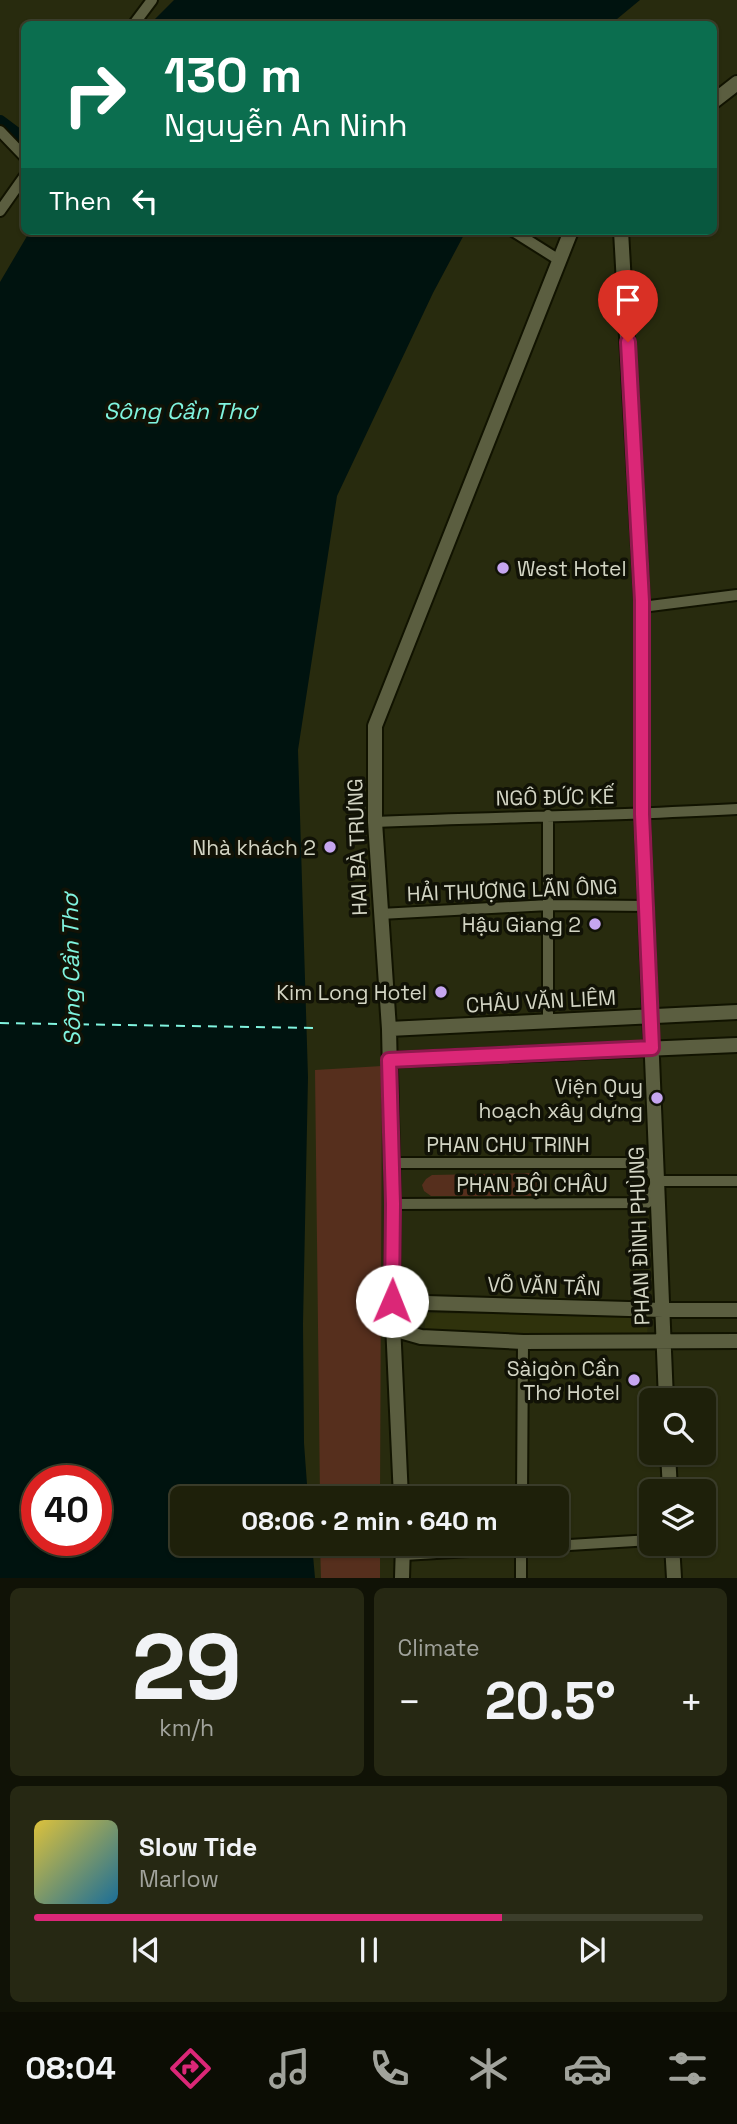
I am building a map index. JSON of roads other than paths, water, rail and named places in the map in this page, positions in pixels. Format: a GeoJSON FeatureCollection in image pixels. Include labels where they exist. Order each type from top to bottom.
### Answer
{"type":"FeatureCollection","features":[{"type":"Feature","properties":{"kind":"street"},"geometry":{"type":"LineString","coordinates":[[136,21],[152,0]]}},
{"type":"Feature","properties":{"kind":"street"},"geometry":{"type":"LineString","coordinates":[[717,98],[737,83]]}},
{"type":"Feature","properties":{"kind":"street"},"geometry":{"type":"LineString","coordinates":[[0,131],[21,153]]}},
{"type":"Feature","properties":{"kind":"street"},"geometry":{"type":"LineString","coordinates":[[0,211],[21,181]]}},
{"type":"Feature","properties":{"kind":"street"},"geometry":{"type":"LineString","coordinates":[[519,235],[559,261]]}},
{"type":"Feature","properties":{"kind":"street","name":"HAI BÀ TRƯNG"},"geometry":{"type":"LineString","coordinates":[[400,1486],[392,1301],[393,1204],[388,1029],[374,822],[375,726],[569,235]]}},
{"type":"Feature","properties":{"kind":"street","name":"PHAN ĐÌNH PHÙNG"},"geometry":{"type":"LineString","coordinates":[[621,235],[642,607],[642,814],[666,1388]]}},
{"type":"Feature","properties":{"kind":"street"},"geometry":{"type":"LineString","coordinates":[[642,607],[737,595]]}},
{"type":"Feature","properties":{"kind":"street","name":"NGÔ ĐỨC KẾ"},"geometry":{"type":"LineString","coordinates":[[374,822],[737,809]]}},
{"type":"Feature","properties":{"kind":"street"},"geometry":{"type":"LineString","coordinates":[[548,815],[548,1021]]}},
{"type":"Feature","properties":{"kind":"street","name":"HẢI THƯỢNG LÃN ÔNG"},"geometry":{"type":"LineString","coordinates":[[380,914],[549,905],[646,906]]}},
{"type":"Feature","properties":{"kind":"street","name":"CHÂU VĂN LIÊM"},"geometry":{"type":"LineString","coordinates":[[388,1029],[737,1012]]}},
{"type":"Feature","properties":{"kind":"street"},"geometry":{"type":"LineString","coordinates":[[389,1060],[737,1045]]}},
{"type":"Feature","properties":{"kind":"street","name":"PHAN CHU TRINH"},"geometry":{"type":"LineString","coordinates":[[392,1163],[646,1163],[657,1181]]}},
{"type":"Feature","properties":{"kind":"street"},"geometry":{"type":"LineString","coordinates":[[657,1181],[737,1181]]}},
{"type":"Feature","properties":{"kind":"street","name":"PHAN BỘI CHÂU"},"geometry":{"type":"LineString","coordinates":[[393,1204],[647,1203],[657,1181]]}},
{"type":"Feature","properties":{"kind":"street","name":"VÕ VĂN TẦN"},"geometry":{"type":"LineString","coordinates":[[392,1301],[737,1310]]}},
{"type":"Feature","properties":{"kind":"street"},"geometry":{"type":"LineString","coordinates":[[393,1329],[421,1338],[523,1342],[737,1341]]}},
{"type":"Feature","properties":{"kind":"street"},"geometry":{"type":"LineString","coordinates":[[522,1486],[523,1342]]}},
{"type":"Feature","properties":{"kind":"street"},"geometry":{"type":"LineString","coordinates":[[569,1544],[639,1541]]}},
{"type":"Feature","properties":{"kind":"street"},"geometry":{"type":"LineString","coordinates":[[402,1578],[404,1556]]}},
{"type":"Feature","properties":{"kind":"street"},"geometry":{"type":"LineString","coordinates":[[521,1556],[521,1578]]}},
{"type":"Feature","properties":{"kind":"street"},"geometry":{"type":"LineString","coordinates":[[673,1556],[674,1578]]}},
{"type":"Feature","properties":{"kind":"water"},"geometry":{"type":"Polygon","coordinates":[[[174,0],[640,0],[615,21],[153,21],[174,0]]]}},
{"type":"Feature","properties":{"kind":"water","name":"Sông Cần Thơ"},"geometry":{"type":"Polygon","coordinates":[[[28,235],[464,235],[433,293],[337,496],[298,750],[308,1077],[303,1324],[307,1486],[170,1486],[170,1556],[313,1556],[315,1578],[0,1578],[0,282],[28,235]]]}},
{"type":"Feature","properties":{"kind":"waterway"},"geometry":{"type":"LineString","coordinates":[[0,122],[21,138]]}},
{"type":"Feature","properties":{"kind":"place","name":"West Hotel"},"geometry":{"type":"Point","coordinates":[503,568]}},
{"type":"Feature","properties":{"kind":"place","name":"Nhà khách 2"},"geometry":{"type":"Point","coordinates":[330,847]}},
{"type":"Feature","properties":{"kind":"place","name":"Hậu Giang 2"},"geometry":{"type":"Point","coordinates":[595,924]}},
{"type":"Feature","properties":{"kind":"place","name":"Kim Long Hotel"},"geometry":{"type":"Point","coordinates":[441,992]}},
{"type":"Feature","properties":{"kind":"place","name":"Viện Quy hoạch xây dựng"},"geometry":{"type":"Point","coordinates":[657,1098]}},
{"type":"Feature","properties":{"kind":"place","name":"Sàigòn Cần Thơ Hotel"},"geometry":{"type":"Point","coordinates":[634,1380]}}]}
